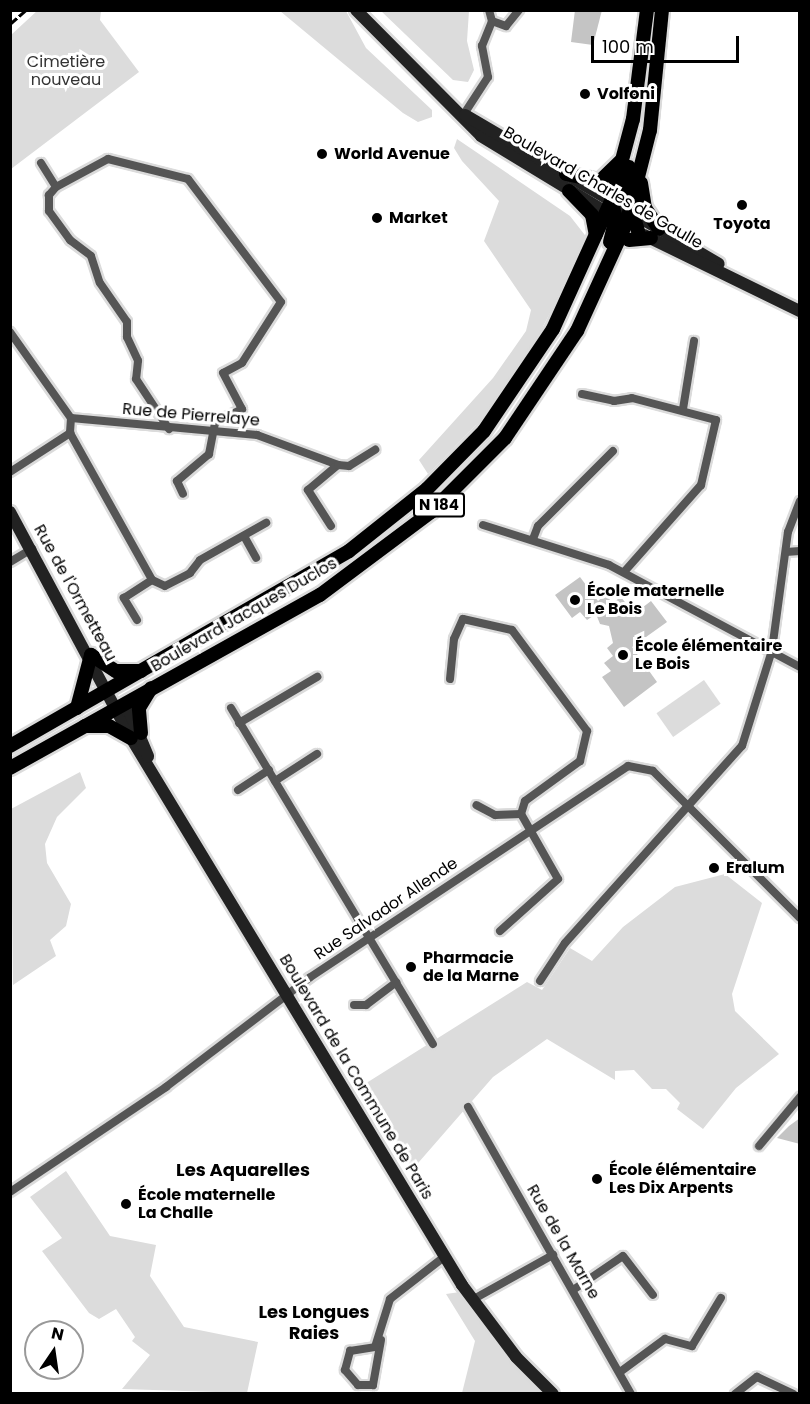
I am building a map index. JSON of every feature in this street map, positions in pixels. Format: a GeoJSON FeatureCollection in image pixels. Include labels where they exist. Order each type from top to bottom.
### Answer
{"type":"FeatureCollection","features":[{"type":"Feature","properties":{"kind":"main road","name":"N 184"},"geometry":{"type":"LineString","coordinates":[[621,216],[627,153],[647,10]]}},
{"type":"Feature","properties":{"kind":"main road","name":"N 184"},"geometry":{"type":"LineString","coordinates":[[621,216],[641,169],[662,10]]}},
{"type":"Feature","properties":{"kind":"main road","name":"N 184"},"geometry":{"type":"LineString","coordinates":[[621,216],[627,153]]}},
{"type":"Feature","properties":{"kind":"main road"},"geometry":{"type":"LineString","coordinates":[[566,174],[600,181],[627,153]]}},
{"type":"Feature","properties":{"kind":"main road"},"geometry":{"type":"LineString","coordinates":[[617,247],[634,238],[655,234],[645,208],[641,169]]}},
{"type":"Feature","properties":{"kind":"main road"},"geometry":{"type":"LineString","coordinates":[[569,191],[592,215],[596,237]]}},
{"type":"Feature","properties":{"kind":"main road"},"geometry":{"type":"LineString","coordinates":[[595,295],[597,269],[621,216]]}},
{"type":"Feature","properties":{"kind":"main road","name":"Boulevard Jacques Duclos"},"geometry":{"type":"LineString","coordinates":[[10,746],[146,670],[349,551],[459,460],[524,377],[596,237],[621,216]]}},
{"type":"Feature","properties":{"kind":"main road","name":"Boulevard Jacques Duclos"},"geometry":{"type":"LineString","coordinates":[[10,768],[320,595],[431,512],[478,468],[528,409],[595,295],[617,247],[621,216]]}},
{"type":"Feature","properties":{"kind":"main road"},"geometry":{"type":"LineString","coordinates":[[77,708],[88,683],[91,655],[116,671],[146,670]]}},
{"type":"Feature","properties":{"kind":"main road","name":"N 184"},"geometry":{"type":"LineString","coordinates":[[119,706],[146,670]]}},
{"type":"Feature","properties":{"kind":"main road"},"geometry":{"type":"LineString","coordinates":[[83,727],[109,726],[136,735],[139,708],[152,687]]}},
{"type":"Feature","properties":{"kind":"main road","name":"N 184"},"geometry":{"type":"LineString","coordinates":[[83,727],[109,690]]}},
{"type":"Feature","properties":{"kind":"street","name":"Boulevard Charles de Gaulle"},"geometry":{"type":"LineString","coordinates":[[356,10],[464,114],[481,136],[569,191],[800,310]]}},
{"type":"Feature","properties":{"kind":"street"},"geometry":{"type":"LineString","coordinates":[[464,114],[488,77],[482,46],[492,21],[489,10]]}},
{"type":"Feature","properties":{"kind":"street"},"geometry":{"type":"LineString","coordinates":[[492,21],[511,24],[519,10]]}},
{"type":"Feature","properties":{"kind":"street","name":"Boulevard Charles de Gaulle"},"geometry":{"type":"LineString","coordinates":[[464,114],[566,174],[621,216],[655,234]]}},
{"type":"Feature","properties":{"kind":"street"},"geometry":{"type":"LineString","coordinates":[[169,429],[135,379],[138,361],[126,337],[127,321],[100,283],[91,256],[70,240],[49,211],[49,195],[56,187],[108,159],[188,179],[281,302],[242,363],[223,374],[242,409],[215,423],[209,454],[177,481],[183,495]]}},
{"type":"Feature","properties":{"kind":"street"},"geometry":{"type":"LineString","coordinates":[[41,164],[56,187]]}},
{"type":"Feature","properties":{"kind":"street"},"geometry":{"type":"LineString","coordinates":[[10,332],[71,418],[70,434],[152,580],[165,586],[190,573],[200,560],[266,523]]}},
{"type":"Feature","properties":{"kind":"street"},"geometry":{"type":"LineString","coordinates":[[683,409],[694,340]]}},
{"type":"Feature","properties":{"kind":"street"},"geometry":{"type":"LineString","coordinates":[[582,394],[683,409],[716,420],[703,481],[624,572]]}},
{"type":"Feature","properties":{"kind":"street","name":"Rue de Pierrelaye"},"geometry":{"type":"LineString","coordinates":[[71,418],[169,429],[257,435],[338,465]]}},
{"type":"Feature","properties":{"kind":"street"},"geometry":{"type":"LineString","coordinates":[[10,472],[70,434]]}},
{"type":"Feature","properties":{"kind":"street"},"geometry":{"type":"LineString","coordinates":[[331,526],[308,490],[338,465],[349,466],[375,450]]}},
{"type":"Feature","properties":{"kind":"street"},"geometry":{"type":"LineString","coordinates":[[533,538],[538,526],[613,451]]}},
{"type":"Feature","properties":{"kind":"street"},"geometry":{"type":"LineString","coordinates":[[540,981],[565,943],[686,804],[742,746],[772,650],[786,552],[800,501]]}},
{"type":"Feature","properties":{"kind":"street","name":"Rue de l'Ormetteau"},"geometry":{"type":"LineString","coordinates":[[10,512],[119,706]]}},
{"type":"Feature","properties":{"kind":"street"},"geometry":{"type":"LineString","coordinates":[[483,525],[533,538],[624,572],[800,667]]}},
{"type":"Feature","properties":{"kind":"street"},"geometry":{"type":"LineString","coordinates":[[244,536],[256,558]]}},
{"type":"Feature","properties":{"kind":"street"},"geometry":{"type":"LineString","coordinates":[[10,562],[32,549]]}},
{"type":"Feature","properties":{"kind":"street"},"geometry":{"type":"LineString","coordinates":[[786,552],[800,551]]}},
{"type":"Feature","properties":{"kind":"street"},"geometry":{"type":"LineString","coordinates":[[137,620],[124,598],[152,580]]}},
{"type":"Feature","properties":{"kind":"street"},"geometry":{"type":"LineString","coordinates":[[450,679],[454,639],[462,619],[512,630],[586,726],[580,761],[525,801],[521,814],[558,879],[500,931]]}},
{"type":"Feature","properties":{"kind":"street"},"geometry":{"type":"LineString","coordinates":[[239,723],[317,677]]}},
{"type":"Feature","properties":{"kind":"street","name":"Boulevard de la Commune de Paris"},"geometry":{"type":"LineString","coordinates":[[119,706],[150,763],[444,1257],[472,1300],[553,1394]]}},
{"type":"Feature","properties":{"kind":"street"},"geometry":{"type":"LineString","coordinates":[[231,708],[433,1044]]}},
{"type":"Feature","properties":{"kind":"street"},"geometry":{"type":"LineString","coordinates":[[275,781],[318,754]]}},
{"type":"Feature","properties":{"kind":"street","name":"Rue Salvador Allende"},"geometry":{"type":"LineString","coordinates":[[10,1192],[166,1087],[289,994],[370,937],[530,831],[637,764],[650,768],[686,804]]}},
{"type":"Feature","properties":{"kind":"street"},"geometry":{"type":"LineString","coordinates":[[238,790],[269,770]]}},
{"type":"Feature","properties":{"kind":"street"},"geometry":{"type":"LineString","coordinates":[[686,804],[800,918]]}},
{"type":"Feature","properties":{"kind":"street"},"geometry":{"type":"LineString","coordinates":[[476,805],[495,815],[521,814]]}},
{"type":"Feature","properties":{"kind":"street"},"geometry":{"type":"LineString","coordinates":[[354,1005],[366,1005],[396,982]]}},
{"type":"Feature","properties":{"kind":"street"},"geometry":{"type":"LineString","coordinates":[[759,1146],[800,1097]]}},
{"type":"Feature","properties":{"kind":"street","name":"Rue de la Marne"},"geometry":{"type":"LineString","coordinates":[[468,1107],[631,1394]]}},
{"type":"Feature","properties":{"kind":"street"},"geometry":{"type":"LineString","coordinates":[[472,1300],[554,1255]]}},
{"type":"Feature","properties":{"kind":"street"},"geometry":{"type":"LineString","coordinates":[[573,1290],[623,1256],[653,1295]]}},
{"type":"Feature","properties":{"kind":"street"},"geometry":{"type":"LineString","coordinates":[[381,1340],[375,1347],[365,1346],[350,1350],[345,1370],[358,1385],[372,1389],[390,1299],[444,1257]]}},
{"type":"Feature","properties":{"kind":"street"},"geometry":{"type":"LineString","coordinates":[[620,1372],[665,1339],[692,1346],[721,1298]]}},
{"type":"Feature","properties":{"kind":"street"},"geometry":{"type":"LineString","coordinates":[[735,1394],[757,1377],[793,1394]]}},
{"type":"Feature","properties":{"kind":"green space","name":"Cimetière nouveau"},"geometry":{"type":"Polygon","coordinates":[[[38,10],[101,11],[100,20],[139,72],[11,169],[11,35],[38,10]]]}},
{"type":"Feature","properties":{"kind":"green space"},"geometry":{"type":"Polygon","coordinates":[[[280,11],[346,11],[366,48],[432,110],[432,117],[418,122],[403,113],[280,11]]]}},
{"type":"Feature","properties":{"kind":"green space"},"geometry":{"type":"Polygon","coordinates":[[[381,11],[469,11],[467,41],[474,70],[468,82],[453,80],[381,11]]]}},
{"type":"Feature","properties":{"kind":"green space"},"geometry":{"type":"Polygon","coordinates":[[[457,139],[570,216],[588,239],[531,350],[479,422],[428,474],[419,460],[493,378],[526,331],[531,310],[484,241],[499,201],[462,161],[454,148],[457,139]]]}},
{"type":"Feature","properties":{"kind":"green space"},"geometry":{"type":"Polygon","coordinates":[[[704,680],[721,704],[673,737],[656,713],[704,680]]]}},
{"type":"Feature","properties":{"kind":"green space"},"geometry":{"type":"Polygon","coordinates":[[[80,772],[86,788],[57,817],[45,844],[47,863],[71,904],[66,926],[50,940],[56,956],[13,985],[11,809],[80,772]]]}},
{"type":"Feature","properties":{"kind":"green space"},"geometry":{"type":"Polygon","coordinates":[[[725,874],[762,903],[732,994],[735,1011],[779,1054],[736,1088],[703,1129],[677,1109],[680,1103],[666,1089],[652,1089],[634,1070],[615,1071],[615,1080],[547,1039],[493,1077],[412,1170],[360,1087],[527,982],[542,990],[570,948],[592,961],[623,927],[675,887],[725,874]]]}},
{"type":"Feature","properties":{"kind":"green space"},"geometry":{"type":"Polygon","coordinates":[[[66,1171],[110,1236],[156,1245],[150,1276],[184,1327],[258,1342],[247,1393],[122,1389],[150,1355],[132,1341],[135,1337],[116,1309],[99,1319],[89,1313],[42,1251],[62,1238],[30,1197],[66,1171]]]}},
{"type":"Feature","properties":{"kind":"green space"},"geometry":{"type":"Polygon","coordinates":[[[460,1292],[506,1355],[545,1393],[462,1393],[475,1341],[446,1294],[460,1292]]]}},
{"type":"Feature","properties":{"kind":"building"},"geometry":{"type":"Polygon","coordinates":[[[575,10],[602,10],[593,45],[571,42],[575,10]]]}},
{"type":"Feature","properties":{"kind":"building","name":"École élémentaire Le Bois"},"geometry":{"type":"Polygon","coordinates":[[[580,577],[598,601],[606,594],[612,603],[621,597],[634,614],[651,601],[667,622],[632,647],[657,682],[624,707],[602,677],[611,671],[604,663],[613,656],[607,648],[613,643],[609,626],[600,624],[596,614],[587,620],[580,612],[572,618],[555,595],[580,577]]]}},
{"type":"Feature","properties":{"kind":"building"},"geometry":{"type":"Polygon","coordinates":[[[800,1118],[800,1144],[777,1138],[789,1126],[800,1118]]]}},
{"type":"Feature","properties":{"kind":"railway"},"geometry":{"type":"LineString","coordinates":[[10,24],[26,10]]}},
{"type":"Feature","properties":{"kind":"place","name":"Volfoni"},"geometry":{"type":"Point","coordinates":[585,94]}},
{"type":"Feature","properties":{"kind":"place","name":"World Avenue"},"geometry":{"type":"Point","coordinates":[322,154]}},
{"type":"Feature","properties":{"kind":"place","name":"Toyota"},"geometry":{"type":"Point","coordinates":[742,205]}},
{"type":"Feature","properties":{"kind":"place","name":"Market"},"geometry":{"type":"Point","coordinates":[377,218]}},
{"type":"Feature","properties":{"kind":"place","name":"École maternelle Le Bois"},"geometry":{"type":"Point","coordinates":[575,600]}},
{"type":"Feature","properties":{"kind":"place","name":"École élémentaire Le Bois"},"geometry":{"type":"Point","coordinates":[623,655]}},
{"type":"Feature","properties":{"kind":"place","name":"Eralum"},"geometry":{"type":"Point","coordinates":[714,868]}},
{"type":"Feature","properties":{"kind":"place","name":"Pharmacie de la Marne"},"geometry":{"type":"Point","coordinates":[411,967]}},
{"type":"Feature","properties":{"kind":"place","name":"École élémentaire Les Dix Arpents"},"geometry":{"type":"Point","coordinates":[597,1179]}},
{"type":"Feature","properties":{"kind":"place","name":"École maternelle La Challe"},"geometry":{"type":"Point","coordinates":[126,1204]}},
{"type":"Feature","properties":{"kind":"district","name":"Les Aquarelles"},"geometry":{"type":"Point","coordinates":[243,1170]}},
{"type":"Feature","properties":{"kind":"district","name":"Les Longues Raies"},"geometry":{"type":"Point","coordinates":[314,1323]}}]}
